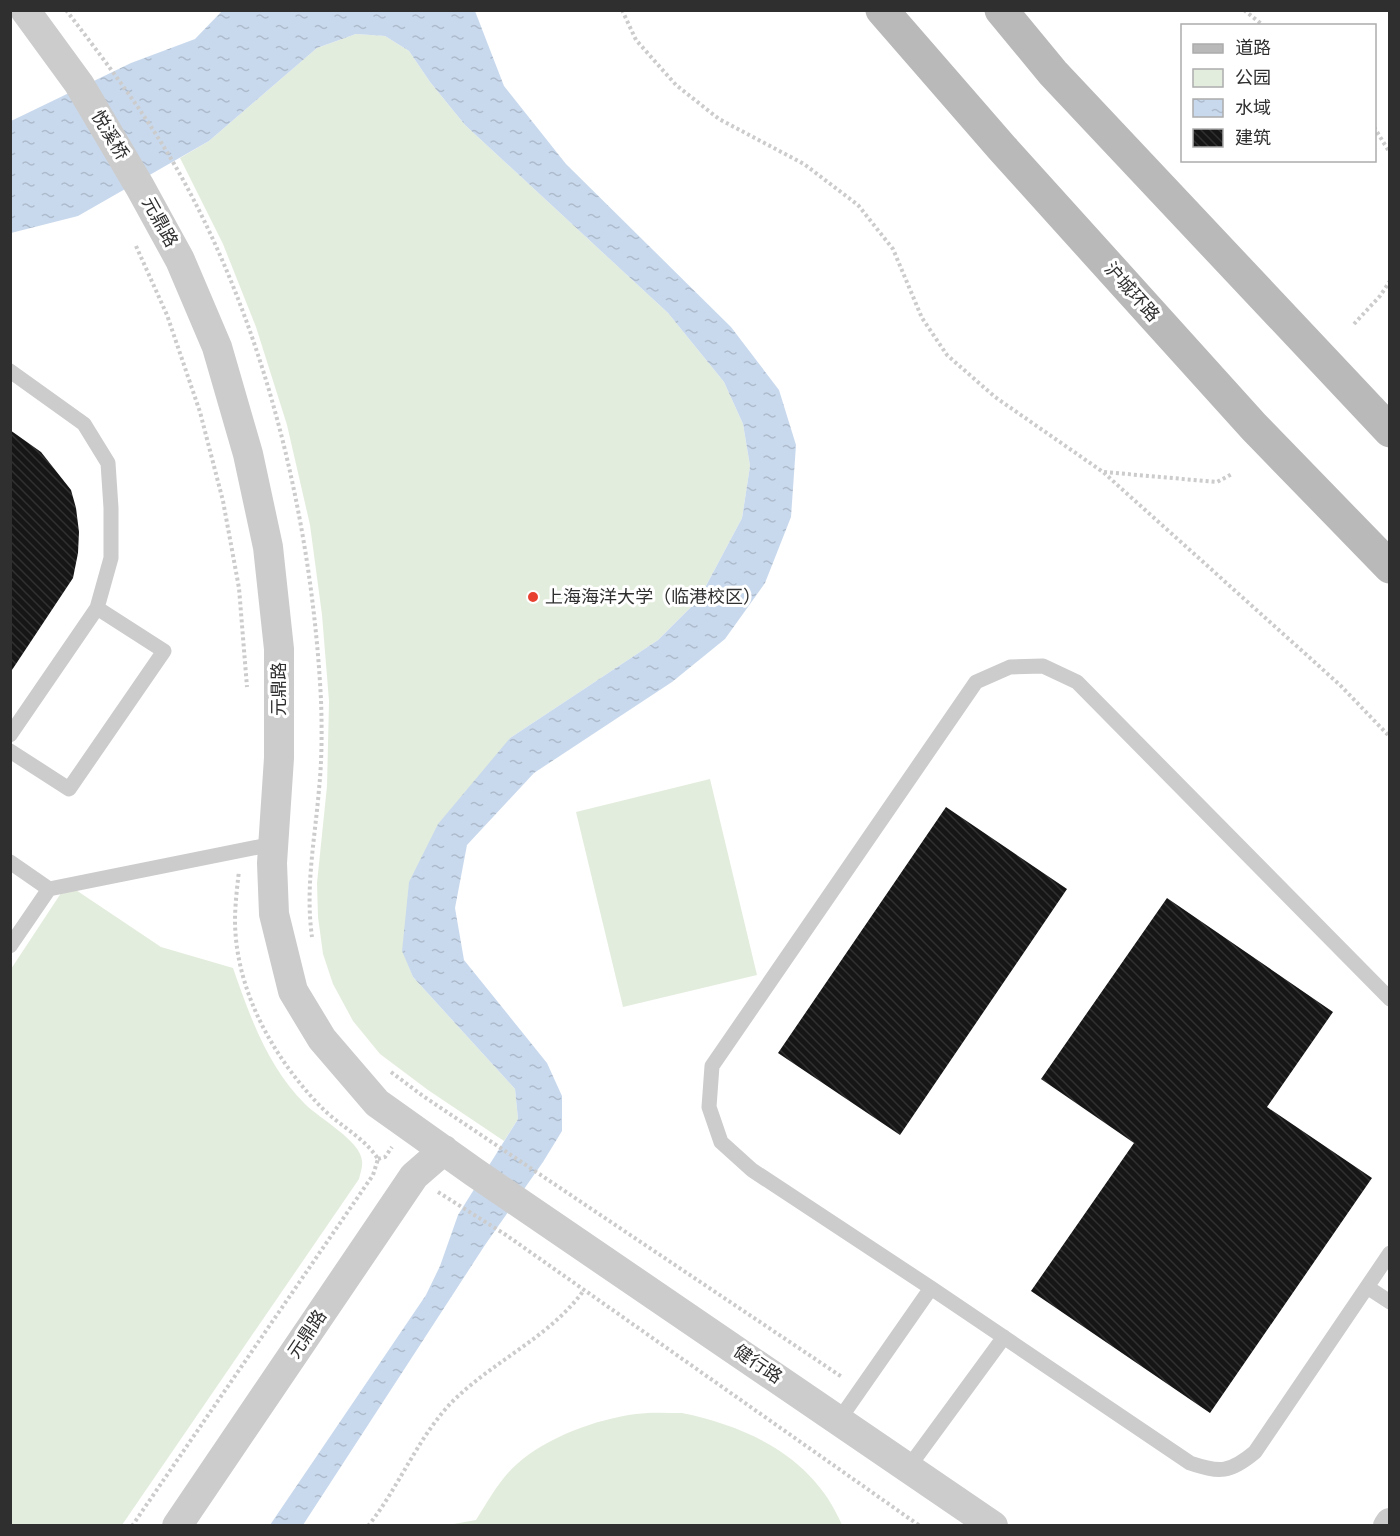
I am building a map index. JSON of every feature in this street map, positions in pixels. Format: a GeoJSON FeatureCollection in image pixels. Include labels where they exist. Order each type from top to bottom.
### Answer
{"type":"FeatureCollection","features":[{"type":"Feature","properties":{"kind":"main road","name":"沪城环路"},"geometry":{"type":"LineString","coordinates":[[882,10],[1002,148],[1254,427],[1389,567]]}},
{"type":"Feature","properties":{"kind":"main road"},"geometry":{"type":"LineString","coordinates":[[1001,10],[1053,73],[1389,431]]}},
{"type":"Feature","properties":{"kind":"street","name":"悦溪桥"},"geometry":{"type":"LineString","coordinates":[[25,10],[79,84],[140,186]]}},
{"type":"Feature","properties":{"kind":"street","name":"元鼎路"},"geometry":{"type":"LineString","coordinates":[[140,186],[180,260],[217,347],[248,454],[268,547],[279,649],[279,758],[273,844],[274,914],[293,991],[322,1039],[377,1103],[522,1203]]}},
{"type":"Feature","properties":{"kind":"street","name":"元鼎路"},"geometry":{"type":"LineString","coordinates":[[177,1526],[414,1176],[444,1150]]}},
{"type":"Feature","properties":{"kind":"street","name":"健行路"},"geometry":{"type":"LineString","coordinates":[[522,1203],[993,1526]]}},
{"type":"Feature","properties":{"kind":"lane"},"geometry":{"type":"LineString","coordinates":[[10,371],[84,424],[108,464],[111,508],[111,558],[96,608],[10,735]]}},
{"type":"Feature","properties":{"kind":"lane"},"geometry":{"type":"LineString","coordinates":[[10,751],[69,789],[164,651],[96,608]]}},
{"type":"Feature","properties":{"kind":"lane"},"geometry":{"type":"LineString","coordinates":[[1389,999],[1077,682],[1043,666],[1010,667],[976,682],[712,1066],[709,1107],[721,1142],[752,1170],[932,1288],[1190,1463],[1214,1471],[1238,1466],[1255,1452],[1389,1253]]}},
{"type":"Feature","properties":{"kind":"lane"},"geometry":{"type":"LineString","coordinates":[[10,946],[49,889],[273,844]]}},
{"type":"Feature","properties":{"kind":"lane"},"geometry":{"type":"LineString","coordinates":[[10,862],[49,889]]}},
{"type":"Feature","properties":{"kind":"lane"},"geometry":{"type":"LineString","coordinates":[[1367,1287],[1389,1302]]}},
{"type":"Feature","properties":{"kind":"lane"},"geometry":{"type":"LineString","coordinates":[[839,1420],[932,1288]]}},
{"type":"Feature","properties":{"kind":"lane"},"geometry":{"type":"LineString","coordinates":[[908,1468],[1004,1337]]}},
{"type":"Feature","properties":{"kind":"path"},"geometry":{"type":"LineString","coordinates":[[66,10],[110,67],[176,168]]}},
{"type":"Feature","properties":{"kind":"path"},"geometry":{"type":"LineString","coordinates":[[622,10],[636,40],[676,85],[719,118],[804,164],[858,205],[893,249],[922,318],[947,356],[995,397],[1103,472],[1340,685],[1389,737]]}},
{"type":"Feature","properties":{"kind":"path"},"geometry":{"type":"LineString","coordinates":[[1244,10],[1262,24]]}},
{"type":"Feature","properties":{"kind":"path"},"geometry":{"type":"LineString","coordinates":[[1376,131],[1389,153]]}},
{"type":"Feature","properties":{"kind":"path"},"geometry":{"type":"LineString","coordinates":[[1354,324],[1380,296],[1389,281]]}},
{"type":"Feature","properties":{"kind":"path"},"geometry":{"type":"LineString","coordinates":[[1103,472],[1217,482],[1232,474]]}},
{"type":"Feature","properties":{"kind":"path"},"geometry":{"type":"LineString","coordinates":[[495,1145],[859,1389]]}},
{"type":"Feature","properties":{"kind":"path"},"geometry":{"type":"LineString","coordinates":[[452,1202],[506,1235],[920,1526]]}},
{"type":"Feature","properties":{"kind":"path"},"geometry":{"type":"LineString","coordinates":[[368,1526],[427,1434],[454,1400],[556,1322],[584,1290],[605,1260]]}},
{"type":"Feature","properties":{"kind":"green space"},"geometry":{"type":"Polygon","coordinates":[[[356,34],[385,36],[409,51],[430,82],[465,125],[668,313],[724,382],[743,424],[750,466],[742,518],[699,599],[658,640],[510,738],[403,951],[413,977],[515,1089],[518,1119],[504,1141],[428,1090],[380,1054],[353,1021],[333,984],[323,954],[318,917],[317,883],[327,786],[329,701],[322,615],[310,525],[287,425],[256,327],[223,244],[180,158],[209,141],[317,48],[356,34]]]}},
{"type":"Feature","properties":{"kind":"green space"},"geometry":{"type":"Polygon","coordinates":[[[710,779],[757,975],[623,1007],[576,812],[710,779]]]}},
{"type":"Feature","properties":{"kind":"green space"},"geometry":{"type":"Polygon","coordinates":[[[67,884],[161,947],[233,968],[253,1023],[270,1058],[292,1090],[305,1104],[355,1146],[360,1153],[362,1166],[359,1179],[122,1525],[11,1526],[11,969],[67,884]]]}},
{"type":"Feature","properties":{"kind":"green space"},"geometry":{"type":"Polygon","coordinates":[[[682,1413],[732,1427],[777,1449],[815,1481],[830,1502],[842,1525],[448,1525],[476,1520],[505,1476],[517,1464],[529,1454],[558,1438],[589,1425],[621,1416],[682,1413]]]}},
{"type":"Feature","properties":{"kind":"water"},"geometry":{"type":"Polygon","coordinates":[[[222,11],[475,11],[504,86],[566,164],[731,327],[779,390],[796,445],[791,517],[765,583],[725,639],[672,682],[534,773],[467,845],[455,908],[464,960],[547,1063],[562,1096],[562,1131],[303,1525],[270,1525],[426,1295],[440,1266],[458,1215],[518,1119],[515,1089],[413,977],[402,951],[409,882],[438,824],[510,738],[658,640],[699,599],[742,518],[750,466],[743,424],[724,382],[668,313],[465,125],[430,82],[409,51],[385,36],[356,34],[317,48],[209,141],[78,216],[11,233],[11,121],[131,63],[195,39],[222,11]]]}},
{"type":"Feature","properties":{"kind":"building"},"geometry":{"type":"Polygon","coordinates":[[[10,430],[41,452],[71,490],[79,532],[73,578],[10,673],[10,430]]]}},
{"type":"Feature","properties":{"kind":"building"},"geometry":{"type":"Polygon","coordinates":[[[946,807],[1067,889],[900,1135],[778,1053],[946,807]]]}},
{"type":"Feature","properties":{"kind":"building"},"geometry":{"type":"Polygon","coordinates":[[[1167,898],[1333,1012],[1267,1107],[1372,1178],[1210,1413],[1031,1291],[1134,1143],[1041,1079],[1167,898]]]}},
{"type":"Feature","properties":{"kind":"place","name":"上海海洋大学（临港校区）"},"geometry":{"type":"Point","coordinates":[533,597]}}]}
